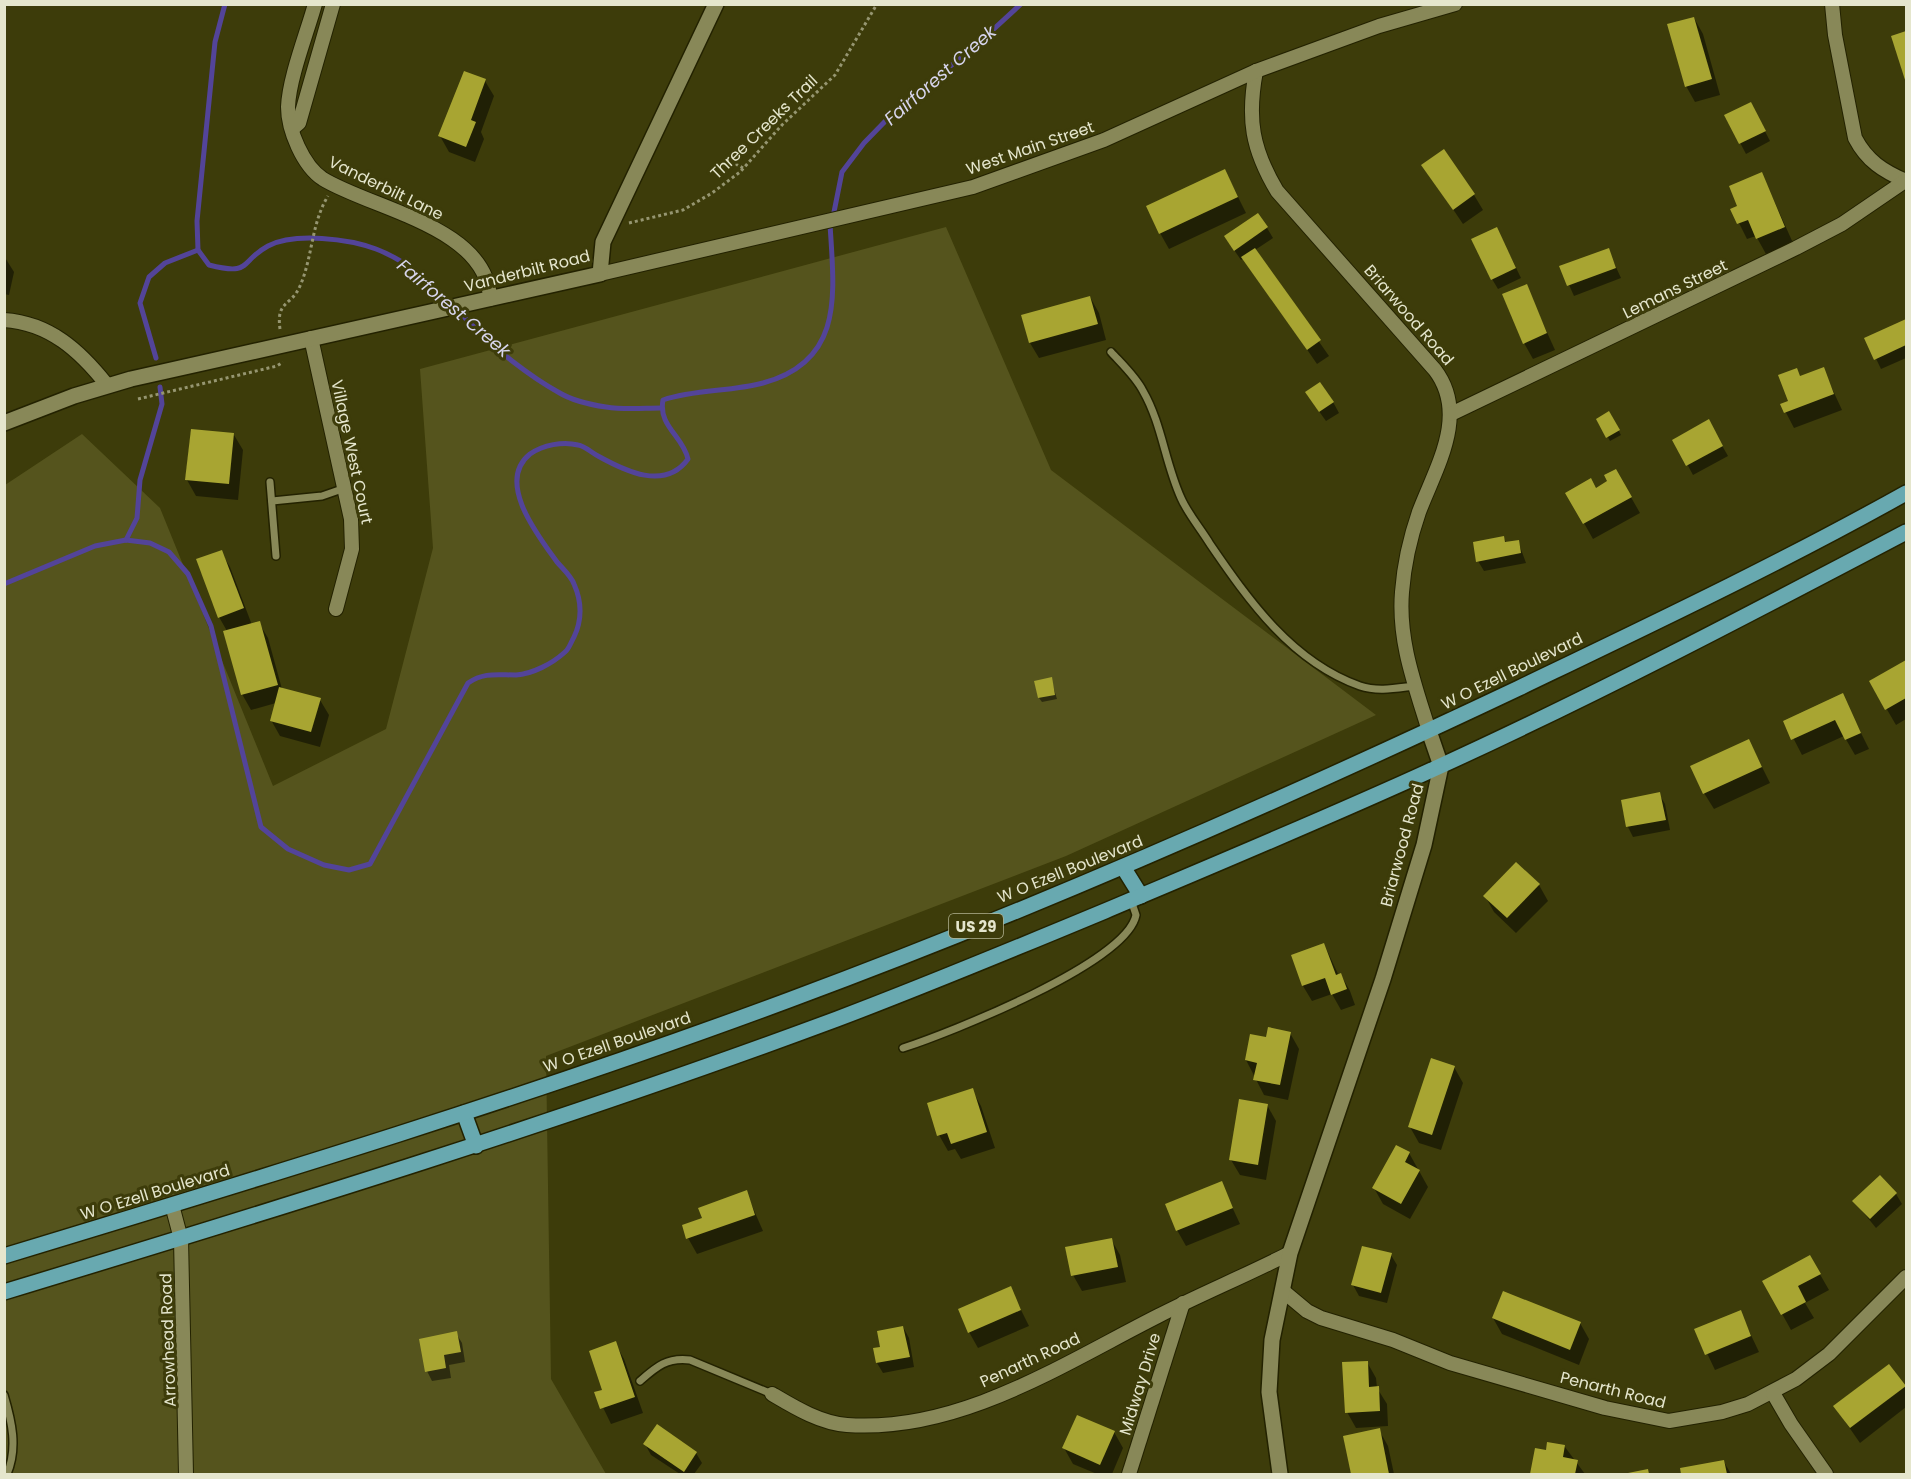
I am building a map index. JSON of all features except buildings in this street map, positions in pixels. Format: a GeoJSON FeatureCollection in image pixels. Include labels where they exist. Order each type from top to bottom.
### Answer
{"type":"FeatureCollection","features":[{"type":"Feature","properties":{"kind":"main road","name":"W O Ezell Boulevard"},"geometry":{"type":"LineString","coordinates":[[4,1256],[464,1113],[790,999],[1123,867],[1279,800],[1430,731],[1678,612],[1906,493]]}},
{"type":"Feature","properties":{"kind":"main road","name":"US 29"},"geometry":{"type":"LineString","coordinates":[[4,1292],[476,1146],[840,1018],[1136,898],[1441,766],[1693,643],[1906,532]]}},
{"type":"Feature","properties":{"kind":"main road"},"geometry":{"type":"LineString","coordinates":[[1123,867],[1136,898]]}},
{"type":"Feature","properties":{"kind":"main road"},"geometry":{"type":"LineString","coordinates":[[464,1113],[476,1146]]}},
{"type":"Feature","properties":{"kind":"street","name":"Vanderbilt Lane"},"geometry":{"type":"LineString","coordinates":[[315,4],[290,93],[289,117],[292,129],[310,166],[323,179],[447,237],[479,265],[488,281],[488,300]]}},
{"type":"Feature","properties":{"kind":"street"},"geometry":{"type":"LineString","coordinates":[[292,129],[298,123],[333,4]]}},
{"type":"Feature","properties":{"kind":"street","name":"Vanderbilt Road"},"geometry":{"type":"LineString","coordinates":[[4,423],[107,385],[600,274],[603,242],[716,4]]}},
{"type":"Feature","properties":{"kind":"street","name":"West Main Street"},"geometry":{"type":"LineString","coordinates":[[600,274],[973,187],[1061,157],[1256,71],[1379,26],[1455,4]]}},
{"type":"Feature","properties":{"kind":"street"},"geometry":{"type":"LineString","coordinates":[[1832,4],[1835,35],[1855,138],[1863,152],[1874,164],[1906,181]]}},
{"type":"Feature","properties":{"kind":"street","name":"Briarwood Road"},"geometry":{"type":"LineString","coordinates":[[1256,71],[1251,97],[1251,119],[1255,145],[1264,169],[1277,190],[1435,370],[1447,391],[1451,414],[1438,469],[1420,512],[1405,566],[1401,620],[1404,646],[1441,766],[1424,845],[1383,979],[1290,1253],[1272,1340],[1269,1392],[1280,1474]]}},
{"type":"Feature","properties":{"kind":"street","name":"Lemans Street"},"geometry":{"type":"LineString","coordinates":[[1451,414],[1796,248],[1842,224],[1906,181]]}},
{"type":"Feature","properties":{"kind":"street"},"geometry":{"type":"LineString","coordinates":[[4,320],[38,326],[58,337],[77,351],[107,385]]}},
{"type":"Feature","properties":{"kind":"street","name":"Village West Court"},"geometry":{"type":"LineString","coordinates":[[311,338],[351,519],[352,542],[346,575],[336,609]]}},
{"type":"Feature","properties":{"kind":"street","name":"Arrowhead Road"},"geometry":{"type":"LineString","coordinates":[[172,1205],[181,1239],[186,1474]]}},
{"type":"Feature","properties":{"kind":"street","name":"Penarth Road"},"geometry":{"type":"LineString","coordinates":[[772,1394],[825,1420],[846,1425],[886,1424],[928,1418],[990,1399],[1021,1385],[1182,1303],[1290,1253]]}},
{"type":"Feature","properties":{"kind":"street","name":"Penarth Road"},"geometry":{"type":"LineString","coordinates":[[1283,1291],[1307,1311],[1321,1318],[1393,1340],[1450,1363],[1637,1416],[1669,1421],[1722,1412],[1773,1393],[1829,1354],[1906,1277]]}},
{"type":"Feature","properties":{"kind":"street","name":"Midway Drive"},"geometry":{"type":"LineString","coordinates":[[1129,1474],[1182,1303]]}},
{"type":"Feature","properties":{"kind":"street"},"geometry":{"type":"LineString","coordinates":[[1773,1393],[1791,1424],[1826,1474]]}},
{"type":"Feature","properties":{"kind":"lane"},"geometry":{"type":"LineString","coordinates":[[1111,352],[1143,390],[1159,426],[1167,464],[1182,501],[1242,591],[1285,640],[1323,668],[1362,686],[1383,689],[1415,686]]}},
{"type":"Feature","properties":{"kind":"lane"},"geometry":{"type":"LineString","coordinates":[[270,482],[276,556]]}},
{"type":"Feature","properties":{"kind":"lane"},"geometry":{"type":"LineString","coordinates":[[272,501],[322,495],[345,488]]}},
{"type":"Feature","properties":{"kind":"lane"},"geometry":{"type":"LineString","coordinates":[[903,1048],[1042,990],[1089,964],[1116,945],[1135,921],[1136,898]]}},
{"type":"Feature","properties":{"kind":"lane"},"geometry":{"type":"LineString","coordinates":[[640,1382],[666,1360],[677,1358],[690,1360],[772,1394]]}},
{"type":"Feature","properties":{"kind":"lane"},"geometry":{"type":"LineString","coordinates":[[4,1395],[13,1425],[13,1456],[8,1474]]}},
{"type":"Feature","properties":{"kind":"path","name":"Three Creeks Trail"},"geometry":{"type":"LineString","coordinates":[[603,242],[631,222],[683,210],[712,193],[743,168],[782,125],[835,75],[877,4]]}},
{"type":"Feature","properties":{"kind":"path"},"geometry":{"type":"LineString","coordinates":[[730,161],[743,168]]}},
{"type":"Feature","properties":{"kind":"path"},"geometry":{"type":"LineString","coordinates":[[280,331],[278,315],[282,306],[300,287],[316,220],[336,184]]}},
{"type":"Feature","properties":{"kind":"path"},"geometry":{"type":"LineString","coordinates":[[138,399],[277,366],[284,362],[286,355]]}},
{"type":"Feature","properties":{"kind":"shaded area"},"geometry":{"type":"Polygon","coordinates":[[[946,227],[1051,470],[1376,715],[1066,856],[546,1056],[551,1379],[606,1474],[5,1474],[5,485],[82,434],[160,508],[273,786],[386,729],[433,548],[420,369],[946,227]]]}},
{"type":"Feature","properties":{"kind":"waterway","name":"Fairforest Creek"},"geometry":{"type":"LineString","coordinates":[[225,4],[215,42],[197,221],[198,250],[209,265],[239,268],[268,246],[292,239],[322,238],[365,245],[390,255],[416,272],[501,352],[558,392],[582,402],[606,407],[661,408]]}},
{"type":"Feature","properties":{"kind":"waterway","name":"Fairforest Creek"},"geometry":{"type":"LineString","coordinates":[[834,212],[842,172],[864,143],[902,104],[972,49],[1021,4]]}},
{"type":"Feature","properties":{"kind":"waterway"},"geometry":{"type":"LineString","coordinates":[[4,584],[95,546],[126,540],[150,543],[169,552],[188,574],[211,626],[261,827],[288,849],[324,865],[349,870],[370,864],[468,683],[485,676],[516,675],[542,668],[566,651],[577,631],[580,611],[577,591],[571,578],[540,539],[524,509],[518,494],[517,479],[520,466],[535,451],[566,443],[586,448],[620,467],[644,475],[657,476],[679,469],[688,459],[664,417],[663,400],[675,396],[763,383],[790,373],[809,359],[821,341],[829,321],[832,299],[830,224]]}},
{"type":"Feature","properties":{"kind":"waterway"},"geometry":{"type":"LineString","coordinates":[[156,358],[140,303],[149,277],[165,263],[198,250]]}},
{"type":"Feature","properties":{"kind":"waterway"},"geometry":{"type":"LineString","coordinates":[[126,540],[137,518],[140,480],[162,404],[160,387]]}}]}
